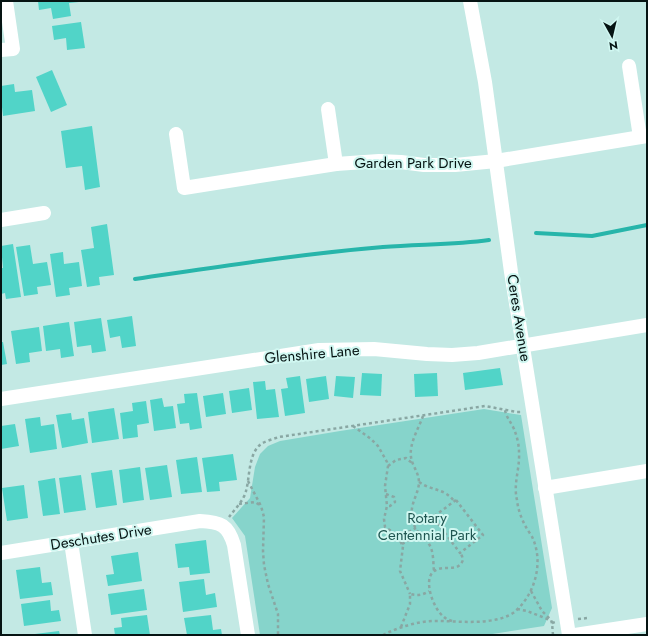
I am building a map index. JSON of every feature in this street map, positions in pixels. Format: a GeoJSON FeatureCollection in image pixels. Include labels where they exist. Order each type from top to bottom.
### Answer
{"type":"FeatureCollection","features":[{"type":"Feature","properties":{"kind":"street"},"geometry":{"type":"LineString","coordinates":[[1,50],[13,49],[6,1]]}},
{"type":"Feature","properties":{"kind":"street","name":"Ceres Avenue"},"geometry":{"type":"LineString","coordinates":[[470,1],[485,82],[503,216],[568,635]]}},
{"type":"Feature","properties":{"kind":"street"},"geometry":{"type":"LineString","coordinates":[[629,66],[644,137]]}},
{"type":"Feature","properties":{"kind":"street"},"geometry":{"type":"LineString","coordinates":[[328,110],[336,164]]}},
{"type":"Feature","properties":{"kind":"street","name":"Garden Park Drive"},"geometry":{"type":"LineString","coordinates":[[176,134],[184,188],[336,164],[379,161],[424,165],[455,165],[644,137]]}},
{"type":"Feature","properties":{"kind":"street"},"geometry":{"type":"LineString","coordinates":[[1,220],[44,213]]}},
{"type":"Feature","properties":{"kind":"street","name":"Glenshire Lane"},"geometry":{"type":"LineString","coordinates":[[1,399],[319,350],[374,349],[452,355],[478,353],[524,346],[647,325]]}},
{"type":"Feature","properties":{"kind":"street"},"geometry":{"type":"LineString","coordinates":[[544,488],[647,471]]}},
{"type":"Feature","properties":{"kind":"street","name":"Deschutes Drive"},"geometry":{"type":"LineString","coordinates":[[1,552],[200,521],[213,521],[223,525]]}},
{"type":"Feature","properties":{"kind":"street"},"geometry":{"type":"LineString","coordinates":[[223,525],[230,534],[234,546],[248,635]]}},
{"type":"Feature","properties":{"kind":"street"},"geometry":{"type":"LineString","coordinates":[[71,542],[85,635]]}},
{"type":"Feature","properties":{"kind":"street"},"geometry":{"type":"LineString","coordinates":[[575,635],[647,624]]}},
{"type":"Feature","properties":{"kind":"path"},"geometry":{"type":"LineString","coordinates":[[223,525],[246,492],[252,458],[261,444],[279,437],[485,406],[516,412],[533,409]]}},
{"type":"Feature","properties":{"kind":"path"},"geometry":{"type":"LineString","coordinates":[[383,635],[401,627],[417,623],[435,621],[475,622],[502,618],[513,613],[524,602],[531,590],[537,574],[536,552],[533,539],[520,515],[515,488],[519,453],[515,431],[506,415],[505,410]]}},
{"type":"Feature","properties":{"kind":"path"},"geometry":{"type":"LineString","coordinates":[[412,463],[410,455],[413,441],[424,415]]}},
{"type":"Feature","properties":{"kind":"path"},"geometry":{"type":"LineString","coordinates":[[352,426],[371,439],[378,446],[388,462],[386,477],[387,506],[384,519],[385,527],[396,534],[403,546],[400,571],[410,594],[410,604],[401,627]]}},
{"type":"Feature","properties":{"kind":"path"},"geometry":{"type":"LineString","coordinates":[[388,466],[396,460],[406,458],[416,469],[419,482],[418,489],[412,503],[412,516],[417,531],[429,544],[432,552],[434,571]]}},
{"type":"Feature","properties":{"kind":"path"},"geometry":{"type":"LineString","coordinates":[[247,481],[261,506],[264,517],[264,565],[268,584],[278,614],[278,635]]}},
{"type":"Feature","properties":{"kind":"path"},"geometry":{"type":"LineString","coordinates":[[419,482],[426,487],[442,491],[449,495],[454,501],[456,500],[483,535],[460,552]]}},
{"type":"Feature","properties":{"kind":"path"},"geometry":{"type":"LineString","coordinates":[[386,494],[394,497],[394,502],[390,506],[387,506]]}},
{"type":"Feature","properties":{"kind":"path"},"geometry":{"type":"LineString","coordinates":[[454,501],[433,517],[460,552],[463,560],[458,567],[453,569],[448,567],[434,571],[430,577],[429,591],[436,607],[443,617],[454,622]]}},
{"type":"Feature","properties":{"kind":"path"},"geometry":{"type":"LineString","coordinates":[[239,504],[255,502],[261,506]]}},
{"type":"Feature","properties":{"kind":"path"},"geometry":{"type":"LineString","coordinates":[[398,538],[416,528]]}},
{"type":"Feature","properties":{"kind":"path"},"geometry":{"type":"LineString","coordinates":[[407,532],[411,539]]}},
{"type":"Feature","properties":{"kind":"path"},"geometry":{"type":"LineString","coordinates":[[402,544],[420,534]]}},
{"type":"Feature","properties":{"kind":"path"},"geometry":{"type":"LineString","coordinates":[[516,609],[527,611],[551,621],[542,611],[531,590]]}},
{"type":"Feature","properties":{"kind":"path"},"geometry":{"type":"LineString","coordinates":[[410,594],[416,596],[424,595],[429,591]]}},
{"type":"Feature","properties":{"kind":"green space","name":"Rotary Centennial Park"},"geometry":{"type":"Polygon","coordinates":[[[484,409],[521,415],[552,608],[544,626],[486,635],[260,635],[245,536],[232,518],[250,498],[255,467],[260,454],[268,446],[280,441],[484,409]]]}},
{"type":"Feature","properties":{"kind":"building"},"geometry":{"type":"Polygon","coordinates":[[[38,1],[79,2],[69,3],[71,16],[53,19],[51,8],[39,10],[38,1]]]}},
{"type":"Feature","properties":{"kind":"building"},"geometry":{"type":"Polygon","coordinates":[[[81,22],[85,48],[67,50],[66,38],[54,40],[52,26],[81,22]]]}},
{"type":"Feature","properties":{"kind":"building"},"geometry":{"type":"Polygon","coordinates":[[[52,70],[67,105],[51,112],[36,77],[52,70]]]}},
{"type":"Feature","properties":{"kind":"building"},"geometry":{"type":"Polygon","coordinates":[[[14,84],[15,92],[32,90],[35,111],[3,116],[1,86],[14,84]]]}},
{"type":"Feature","properties":{"kind":"building"},"geometry":{"type":"Polygon","coordinates":[[[92,126],[100,187],[85,190],[82,166],[66,168],[61,131],[92,126]]]}},
{"type":"Feature","properties":{"kind":"building"},"geometry":{"type":"Polygon","coordinates":[[[107,224],[114,275],[99,277],[100,285],[87,287],[81,250],[94,248],[91,227],[107,224]]]}},
{"type":"Feature","properties":{"kind":"building"},"geometry":{"type":"Polygon","coordinates":[[[13,244],[21,297],[6,299],[5,293],[1,294],[1,268],[3,268],[1,246],[13,244]]]}},
{"type":"Feature","properties":{"kind":"building"},"geometry":{"type":"Polygon","coordinates":[[[30,245],[33,264],[47,262],[51,285],[37,287],[38,294],[24,296],[16,247],[30,245]]]}},
{"type":"Feature","properties":{"kind":"building"},"geometry":{"type":"Polygon","coordinates":[[[63,252],[64,264],[79,262],[82,286],[69,288],[70,295],[56,297],[50,254],[63,252]]]}},
{"type":"Feature","properties":{"kind":"building"},"geometry":{"type":"Polygon","coordinates":[[[132,316],[136,346],[122,348],[120,336],[110,338],[107,320],[132,316]]]}},
{"type":"Feature","properties":{"kind":"building"},"geometry":{"type":"Polygon","coordinates":[[[101,318],[106,351],[92,353],[91,345],[77,347],[74,322],[101,318]]]}},
{"type":"Feature","properties":{"kind":"building"},"geometry":{"type":"Polygon","coordinates":[[[69,322],[74,356],[61,358],[60,349],[46,351],[43,326],[69,322]]]}},
{"type":"Feature","properties":{"kind":"building"},"geometry":{"type":"Polygon","coordinates":[[[39,327],[42,351],[29,353],[30,362],[16,364],[11,331],[39,327]]]}},
{"type":"Feature","properties":{"kind":"building"},"geometry":{"type":"Polygon","coordinates":[[[1,342],[3,342],[7,364],[1,365],[1,342]]]}},
{"type":"Feature","properties":{"kind":"building"},"geometry":{"type":"Polygon","coordinates":[[[500,368],[503,385],[465,390],[463,373],[500,368]]]}},
{"type":"Feature","properties":{"kind":"building"},"geometry":{"type":"Polygon","coordinates":[[[362,373],[382,374],[381,396],[360,395],[362,373]]]}},
{"type":"Feature","properties":{"kind":"building"},"geometry":{"type":"Polygon","coordinates":[[[437,373],[438,396],[415,397],[414,374],[437,373]]]}},
{"type":"Feature","properties":{"kind":"building"},"geometry":{"type":"Polygon","coordinates":[[[300,376],[305,413],[285,416],[281,389],[288,388],[286,378],[300,376]]]}},
{"type":"Feature","properties":{"kind":"building"},"geometry":{"type":"Polygon","coordinates":[[[326,376],[329,399],[309,402],[306,379],[326,376]]]}},
{"type":"Feature","properties":{"kind":"building"},"geometry":{"type":"Polygon","coordinates":[[[336,376],[355,377],[353,398],[334,396],[336,376]]]}},
{"type":"Feature","properties":{"kind":"building"},"geometry":{"type":"Polygon","coordinates":[[[265,381],[266,390],[275,389],[279,417],[257,419],[253,382],[265,381]]]}},
{"type":"Feature","properties":{"kind":"building"},"geometry":{"type":"Polygon","coordinates":[[[249,388],[252,410],[232,413],[229,391],[249,388]]]}},
{"type":"Feature","properties":{"kind":"building"},"geometry":{"type":"Polygon","coordinates":[[[197,393],[202,428],[190,430],[189,423],[180,424],[177,404],[185,403],[184,394],[197,393]]]}},
{"type":"Feature","properties":{"kind":"building"},"geometry":{"type":"Polygon","coordinates":[[[223,393],[226,414],[206,417],[203,396],[223,393]]]}},
{"type":"Feature","properties":{"kind":"building"},"geometry":{"type":"Polygon","coordinates":[[[162,398],[164,407],[173,406],[176,428],[154,431],[150,400],[162,398]]]}},
{"type":"Feature","properties":{"kind":"building"},"geometry":{"type":"Polygon","coordinates":[[[146,401],[149,423],[137,425],[138,437],[123,439],[120,413],[133,411],[132,403],[146,401]]]}},
{"type":"Feature","properties":{"kind":"building"},"geometry":{"type":"Polygon","coordinates":[[[114,408],[119,439],[92,443],[88,412],[114,408]]]}},
{"type":"Feature","properties":{"kind":"building"},"geometry":{"type":"Polygon","coordinates":[[[71,413],[72,420],[84,418],[88,443],[62,448],[56,415],[71,413]]]}},
{"type":"Feature","properties":{"kind":"building"},"geometry":{"type":"Polygon","coordinates":[[[40,417],[41,426],[54,424],[57,449],[30,453],[25,419],[40,417]]]}},
{"type":"Feature","properties":{"kind":"building"},"geometry":{"type":"Polygon","coordinates":[[[15,424],[19,446],[1,449],[1,426],[15,424]]]}},
{"type":"Feature","properties":{"kind":"building"},"geometry":{"type":"Polygon","coordinates":[[[233,454],[237,480],[219,482],[220,491],[207,492],[202,458],[233,454]]]}},
{"type":"Feature","properties":{"kind":"building"},"geometry":{"type":"Polygon","coordinates":[[[197,457],[202,492],[181,494],[176,460],[197,457]]]}},
{"type":"Feature","properties":{"kind":"building"},"geometry":{"type":"Polygon","coordinates":[[[167,465],[172,497],[150,500],[145,468],[167,465]]]}},
{"type":"Feature","properties":{"kind":"building"},"geometry":{"type":"Polygon","coordinates":[[[140,467],[144,500],[123,503],[119,470],[140,467]]]}},
{"type":"Feature","properties":{"kind":"building"},"geometry":{"type":"Polygon","coordinates":[[[112,470],[117,505],[96,508],[91,473],[112,470]]]}},
{"type":"Feature","properties":{"kind":"building"},"geometry":{"type":"Polygon","coordinates":[[[81,475],[86,510],[64,513],[59,478],[81,475]]]}},
{"type":"Feature","properties":{"kind":"building"},"geometry":{"type":"Polygon","coordinates":[[[55,478],[60,514],[43,516],[38,481],[55,478]]]}},
{"type":"Feature","properties":{"kind":"building"},"geometry":{"type":"Polygon","coordinates":[[[24,485],[28,518],[7,521],[2,488],[24,485]]]}},
{"type":"Feature","properties":{"kind":"building"},"geometry":{"type":"Polygon","coordinates":[[[206,540],[210,573],[190,575],[189,567],[178,568],[175,544],[206,540]]]}},
{"type":"Feature","properties":{"kind":"building"},"geometry":{"type":"Polygon","coordinates":[[[138,552],[142,581],[108,586],[106,575],[114,574],[111,556],[138,552]]]}},
{"type":"Feature","properties":{"kind":"building"},"geometry":{"type":"Polygon","coordinates":[[[40,567],[42,583],[51,582],[53,595],[20,599],[16,570],[40,567]]]}},
{"type":"Feature","properties":{"kind":"building"},"geometry":{"type":"Polygon","coordinates":[[[204,579],[206,595],[215,593],[217,607],[183,612],[179,582],[204,579]]]}},
{"type":"Feature","properties":{"kind":"building"},"geometry":{"type":"Polygon","coordinates":[[[144,589],[147,610],[111,615],[108,594],[144,589]]]}},
{"type":"Feature","properties":{"kind":"building"},"geometry":{"type":"Polygon","coordinates":[[[50,600],[51,611],[59,610],[61,621],[24,626],[21,604],[50,600]]]}},
{"type":"Feature","properties":{"kind":"building"},"geometry":{"type":"Polygon","coordinates":[[[147,615],[150,635],[115,635],[114,628],[122,627],[121,618],[147,615]]]}},
{"type":"Feature","properties":{"kind":"building"},"geometry":{"type":"Polygon","coordinates":[[[211,615],[213,630],[221,629],[222,635],[187,635],[184,618],[211,615]]]}},
{"type":"Feature","properties":{"kind":"building"},"geometry":{"type":"Polygon","coordinates":[[[59,631],[60,635],[35,635],[35,634],[59,631]]]}},
{"type":"Feature","properties":{"kind":"waterway"},"geometry":{"type":"LineString","coordinates":[[536,233],[592,236],[647,225]]}},
{"type":"Feature","properties":{"kind":"waterway"},"geometry":{"type":"LineString","coordinates":[[135,279],[321,253],[489,240]]}}]}
